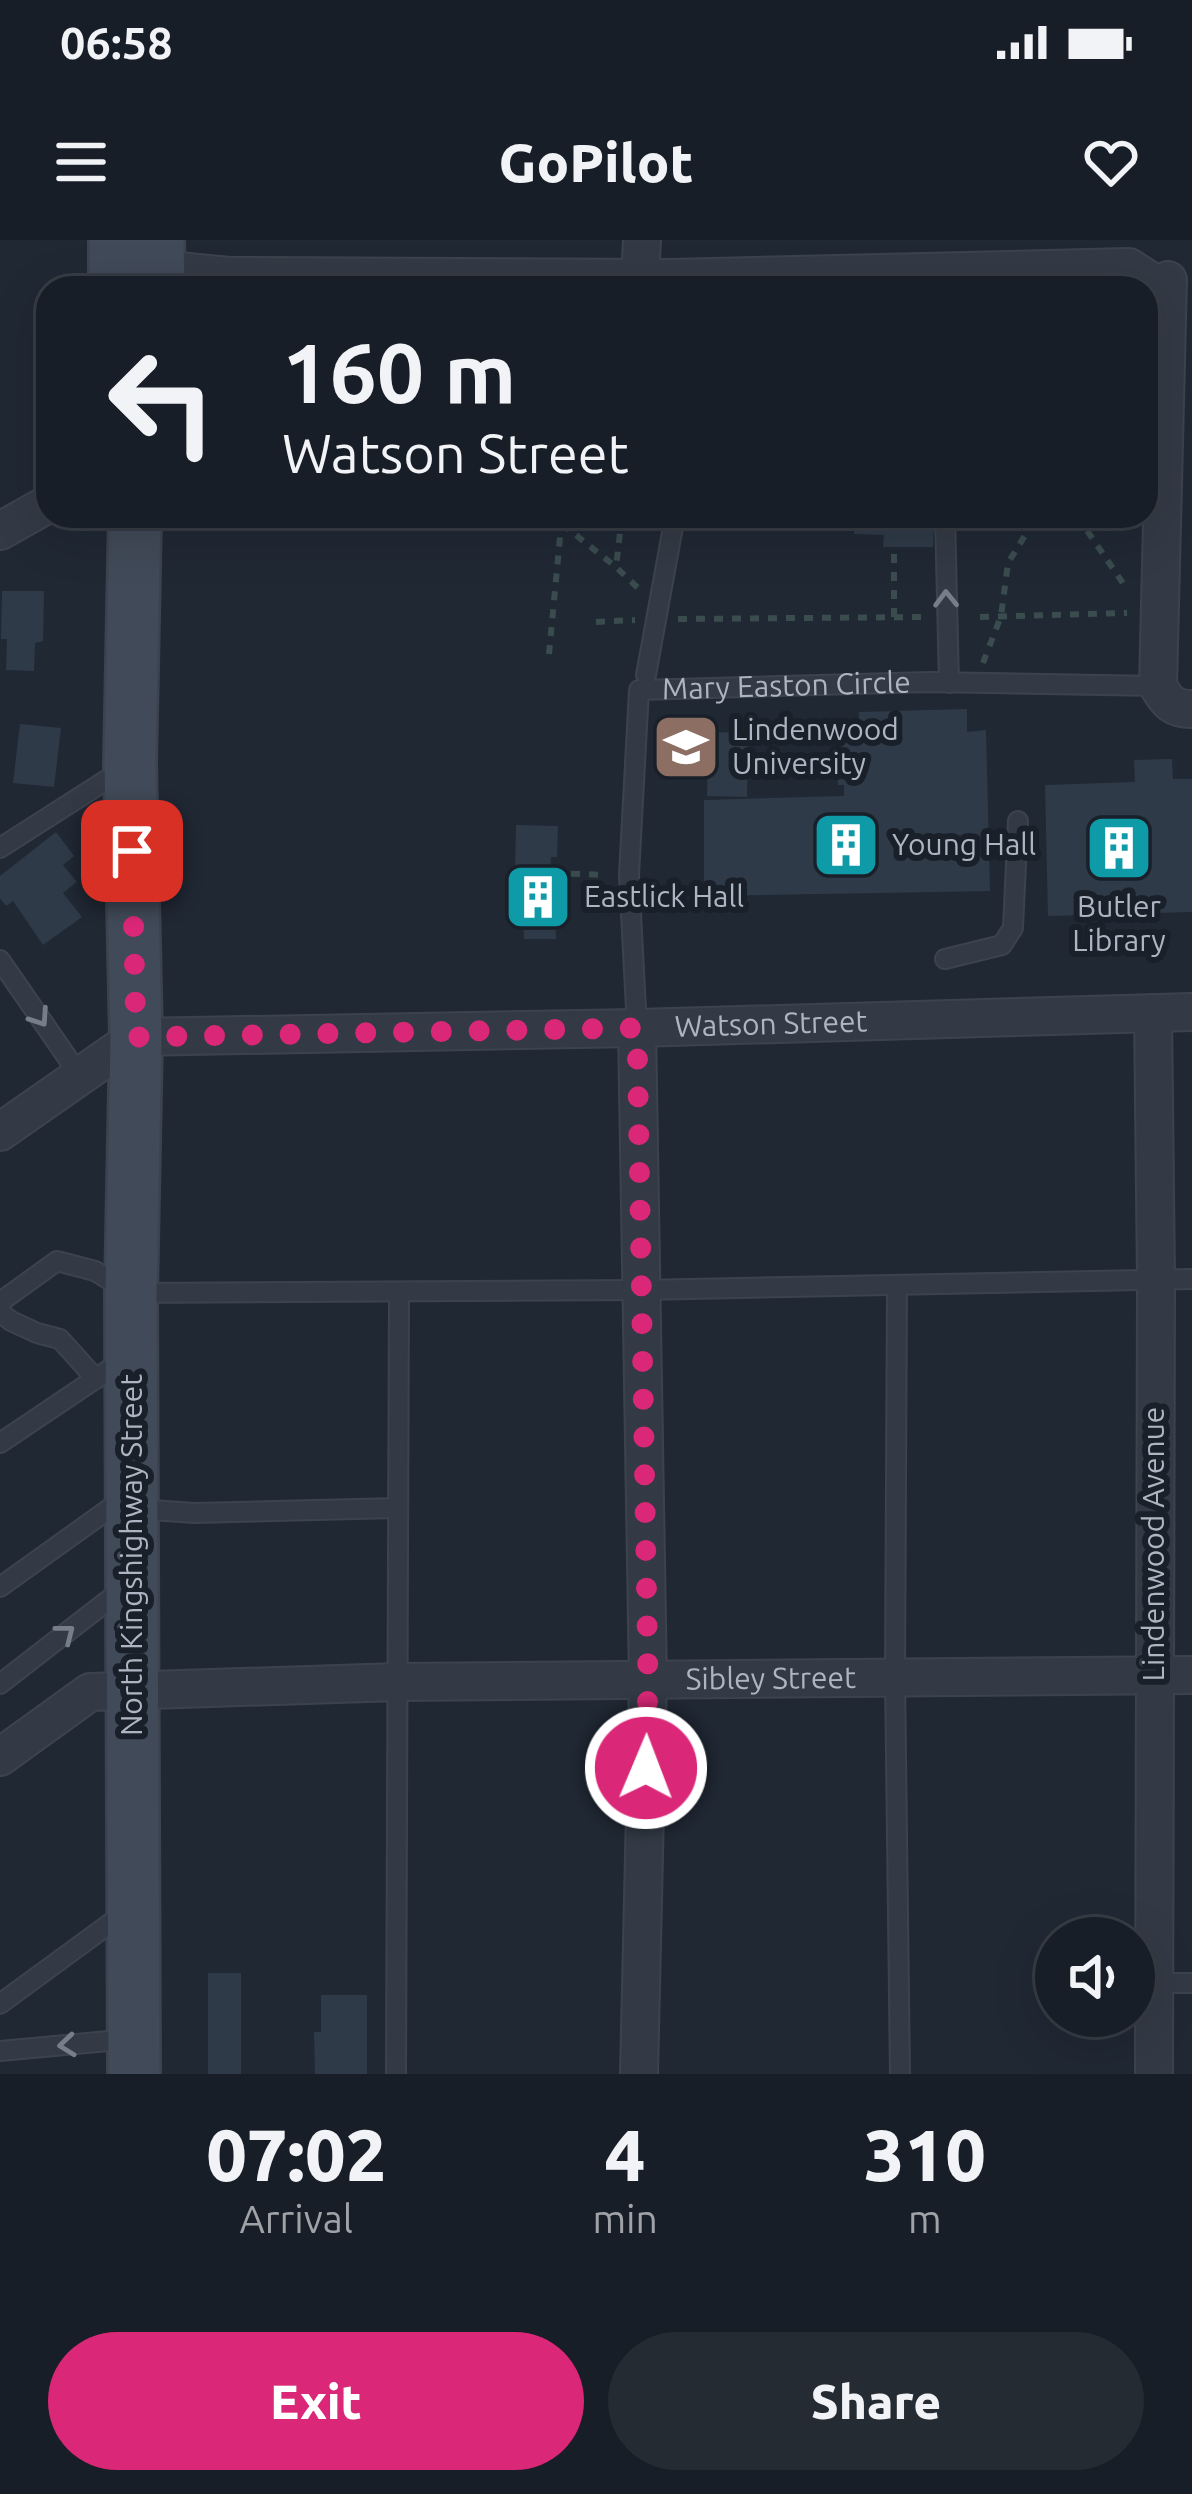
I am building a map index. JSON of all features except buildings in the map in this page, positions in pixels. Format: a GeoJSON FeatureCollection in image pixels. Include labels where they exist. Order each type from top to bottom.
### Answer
{"type":"FeatureCollection","features":[{"type":"Feature","properties":{"kind":"main road"},"geometry":{"type":"LineString","coordinates":[[115,240],[148,271]]}},
{"type":"Feature","properties":{"kind":"main road","name":"North Kingshighway Street"},"geometry":{"type":"LineString","coordinates":[[134,528],[130,764],[136,1037],[130,1293],[113,1367],[132,1501],[134,2056]]}},
{"type":"Feature","properties":{"kind":"street"},"geometry":{"type":"LineString","coordinates":[[640,276],[642,240]]}},
{"type":"Feature","properties":{"kind":"street"},"geometry":{"type":"LineString","coordinates":[[722,276],[1129,266],[1151,276]]}},
{"type":"Feature","properties":{"kind":"street"},"geometry":{"type":"LineString","coordinates":[[148,271],[229,276]]}},
{"type":"Feature","properties":{"kind":"street"},"geometry":{"type":"LineString","coordinates":[[1164,282],[1158,686],[1179,709],[1192,709]]}},
{"type":"Feature","properties":{"kind":"street"},"geometry":{"type":"LineString","coordinates":[[0,531],[36,511]]}},
{"type":"Feature","properties":{"kind":"street","name":"Watson Street"},"geometry":{"type":"LineString","coordinates":[[136,1037],[1192,1012]]}},
{"type":"Feature","properties":{"kind":"street","name":"Lindenwood Avenue"},"geometry":{"type":"LineString","coordinates":[[1153,1013],[1174,1280],[1154,1677],[1154,1917]]}},
{"type":"Feature","properties":{"kind":"street"},"geometry":{"type":"LineString","coordinates":[[637,1028],[648,1680],[639,2074]]}},
{"type":"Feature","properties":{"kind":"street"},"geometry":{"type":"LineString","coordinates":[[0,1132],[136,1037]]}},
{"type":"Feature","properties":{"kind":"street","name":"Sibley Street"},"geometry":{"type":"LineString","coordinates":[[0,1757],[90,1692],[398,1682],[1192,1676]]}},
{"type":"Feature","properties":{"kind":"street","name":"Lindenwood Avenue"},"geometry":{"type":"LineString","coordinates":[[1154,2037],[1154,2074]]}},
{"type":"Feature","properties":{"kind":"lane"},"geometry":{"type":"LineString","coordinates":[[646,675],[673,528]]}},
{"type":"Feature","properties":{"kind":"lane"},"geometry":{"type":"LineString","coordinates":[[945,528],[949,682]]}},
{"type":"Feature","properties":{"kind":"lane","name":"Mary Easton Circle"},"geometry":{"type":"LineString","coordinates":[[637,1028],[629,875],[639,689],[949,682],[1158,686]]}},
{"type":"Feature","properties":{"kind":"lane"},"geometry":{"type":"LineString","coordinates":[[0,848],[130,764]]}},
{"type":"Feature","properties":{"kind":"lane"},"geometry":{"type":"LineString","coordinates":[[945,959],[1002,945],[1012,928],[1018,821]]}},
{"type":"Feature","properties":{"kind":"lane"},"geometry":{"type":"LineString","coordinates":[[0,960],[80,1076]]}},
{"type":"Feature","properties":{"kind":"lane"},"geometry":{"type":"LineString","coordinates":[[0,1302],[57,1261],[95,1271],[130,1293],[641,1291],[1174,1280]]}},
{"type":"Feature","properties":{"kind":"lane"},"geometry":{"type":"LineString","coordinates":[[897,1285],[900,2074]]}},
{"type":"Feature","properties":{"kind":"lane"},"geometry":{"type":"LineString","coordinates":[[396,2074],[399,1292]]}},
{"type":"Feature","properties":{"kind":"lane"},"geometry":{"type":"LineString","coordinates":[[0,1312],[113,1367],[0,1443]]}},
{"type":"Feature","properties":{"kind":"lane"},"geometry":{"type":"LineString","coordinates":[[0,1587],[132,1501],[195,1513],[398,1508]]}},
{"type":"Feature","properties":{"kind":"lane"},"geometry":{"type":"LineString","coordinates":[[0,1684],[133,1581]]}},
{"type":"Feature","properties":{"kind":"lane"},"geometry":{"type":"LineString","coordinates":[[0,2004],[134,1906]]}},
{"type":"Feature","properties":{"kind":"lane"},"geometry":{"type":"LineString","coordinates":[[1155,1983],[1192,1983]]}},
{"type":"Feature","properties":{"kind":"lane"},"geometry":{"type":"LineString","coordinates":[[0,2051],[134,2056]]}},
{"type":"Feature","properties":{"kind":"path"},"geometry":{"type":"LineString","coordinates":[[549,654],[561,528]]}},
{"type":"Feature","properties":{"kind":"path"},"geometry":{"type":"LineString","coordinates":[[571,528],[649,599],[655,619]]}},
{"type":"Feature","properties":{"kind":"path"},"geometry":{"type":"LineString","coordinates":[[616,567],[621,528]]}},
{"type":"Feature","properties":{"kind":"path"},"geometry":{"type":"LineString","coordinates":[[980,669],[1001,616],[1009,563],[1030,528]]}},
{"type":"Feature","properties":{"kind":"path"},"geometry":{"type":"LineString","coordinates":[[1085,528],[1130,593]]}},
{"type":"Feature","properties":{"kind":"path"},"geometry":{"type":"LineString","coordinates":[[894,617],[895,547]]}},
{"type":"Feature","properties":{"kind":"path"},"geometry":{"type":"LineString","coordinates":[[980,617],[1143,612]]}},
{"type":"Feature","properties":{"kind":"path"},"geometry":{"type":"LineString","coordinates":[[596,622],[928,617]]}},
{"type":"Feature","properties":{"kind":"path"},"geometry":{"type":"LineString","coordinates":[[556,862],[567,874]]}},
{"type":"Feature","properties":{"kind":"path"},"geometry":{"type":"LineString","coordinates":[[553,873],[629,875]]}},
{"type":"Feature","properties":{"kind":"place","name":"Lindenwood University"},"geometry":{"type":"Point","coordinates":[686,747]}},
{"type":"Feature","properties":{"kind":"place","name":"Young Hall"},"geometry":{"type":"Point","coordinates":[846,845]}},
{"type":"Feature","properties":{"kind":"place","name":"Butler Library"},"geometry":{"type":"Point","coordinates":[1119,848]}},
{"type":"Feature","properties":{"kind":"place","name":"Eastlick Hall"},"geometry":{"type":"Point","coordinates":[538,897]}},
{"type":"Feature","properties":{"kind":"route"},"geometry":{"type":"LineString","coordinates":[[132,851],[136,1037],[637,1028],[646,1768]]}}]}
